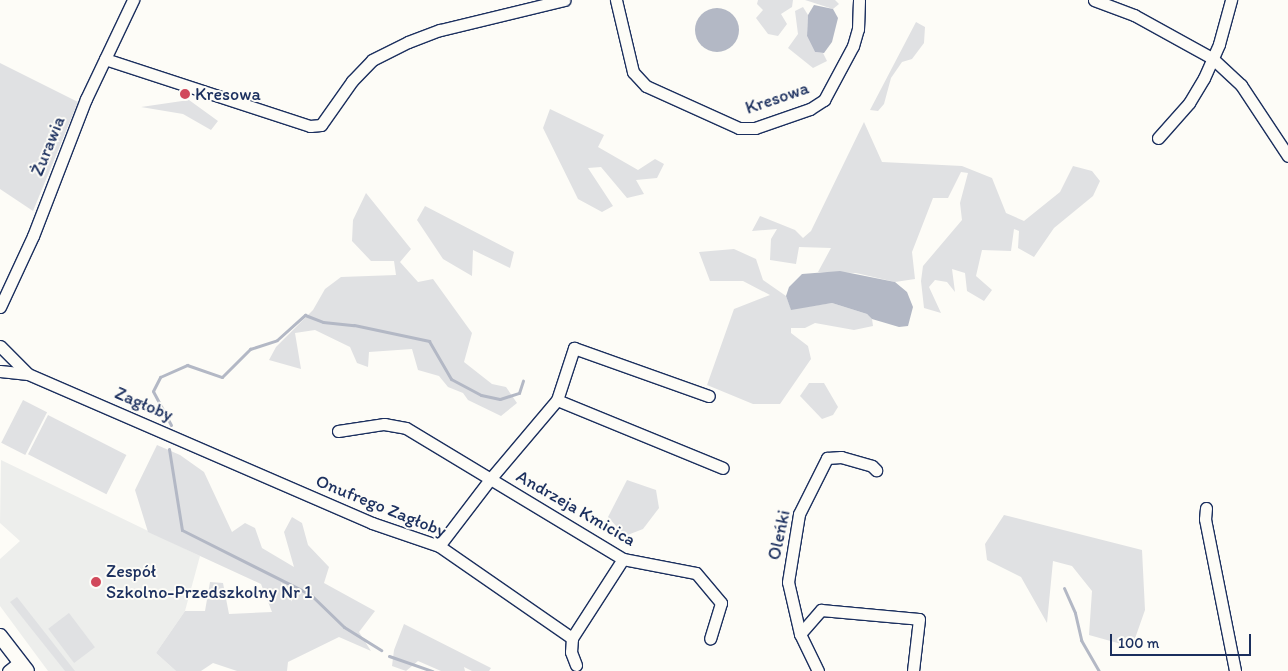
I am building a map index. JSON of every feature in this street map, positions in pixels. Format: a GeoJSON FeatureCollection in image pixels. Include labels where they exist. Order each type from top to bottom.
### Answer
{"type":"FeatureCollection","features":[{"type":"Feature","properties":{"kind":"main road"},"geometry":{"type":"LineString","coordinates":[[0,636],[23,666]]}},
{"type":"Feature","properties":{"kind":"street","name":"Żurawia"},"geometry":{"type":"LineString","coordinates":[[0,307],[14,282],[86,99],[133,0]]}},
{"type":"Feature","properties":{"kind":"street"},"geometry":{"type":"LineString","coordinates":[[105,59],[310,126],[321,125],[352,82],[372,60],[408,42],[448,28],[564,0]]}},
{"type":"Feature","properties":{"kind":"street","name":"Kresowa"},"geometry":{"type":"LineString","coordinates":[[616,0],[633,72],[646,86],[739,128],[755,128],[810,109],[824,100],[854,46],[858,29],[859,0]]}},
{"type":"Feature","properties":{"kind":"street"},"geometry":{"type":"LineString","coordinates":[[1094,0],[1134,15],[1212,58],[1241,85],[1288,156]]}},
{"type":"Feature","properties":{"kind":"street"},"geometry":{"type":"LineString","coordinates":[[1158,138],[1189,103],[1212,58],[1231,0]]}},
{"type":"Feature","properties":{"kind":"street","name":"Zagłoby"},"geometry":{"type":"LineString","coordinates":[[0,346],[28,374]]}},
{"type":"Feature","properties":{"kind":"street","name":"Andrzeja Kmicica"},"geometry":{"type":"LineString","coordinates":[[439,546],[491,478],[558,400],[574,348],[709,396]]}},
{"type":"Feature","properties":{"kind":"street","name":"Zagłoby"},"geometry":{"type":"LineString","coordinates":[[0,372],[28,374],[246,467]]}},
{"type":"Feature","properties":{"kind":"street"},"geometry":{"type":"LineString","coordinates":[[558,400],[723,468]]}},
{"type":"Feature","properties":{"kind":"street","name":"Andrzeja Kmicica"},"geometry":{"type":"LineString","coordinates":[[338,431],[384,424],[406,428],[624,560],[696,573],[721,603],[710,638]]}},
{"type":"Feature","properties":{"kind":"street","name":"Oleńki"},"geometry":{"type":"LineString","coordinates":[[818,671],[800,634],[788,582],[799,514],[827,458],[841,457],[872,466],[876,470]]}},
{"type":"Feature","properties":{"kind":"street","name":"Onufrego Zagłoby"},"geometry":{"type":"LineString","coordinates":[[246,467],[372,523],[439,546],[572,638]]}},
{"type":"Feature","properties":{"kind":"street"},"geometry":{"type":"LineString","coordinates":[[1206,508],[1204,519],[1235,671]]}},
{"type":"Feature","properties":{"kind":"street"},"geometry":{"type":"LineString","coordinates":[[576,664],[571,652],[572,638],[624,560]]}},
{"type":"Feature","properties":{"kind":"street"},"geometry":{"type":"LineString","coordinates":[[800,634],[821,610],[919,620],[913,671]]}},
{"type":"Feature","properties":{"kind":"street"},"geometry":{"type":"LineString","coordinates":[[8,671],[23,666]]}},
{"type":"Feature","properties":{"kind":"shaded area"},"geometry":{"type":"Polygon","coordinates":[[[758,0],[793,0],[792,7],[781,14],[787,24],[778,36],[768,34],[756,18],[763,10],[757,4],[758,0]]]}},
{"type":"Feature","properties":{"kind":"shaded area"},"geometry":{"type":"Polygon","coordinates":[[[805,0],[835,0],[839,4],[833,9],[805,0]]]}},
{"type":"Feature","properties":{"kind":"shaded area"},"geometry":{"type":"Polygon","coordinates":[[[814,5],[833,9],[838,18],[832,42],[824,53],[815,52],[807,36],[808,15],[814,5]]]}},
{"type":"Feature","properties":{"kind":"shaded area"},"geometry":{"type":"Polygon","coordinates":[[[803,7],[808,15],[807,36],[815,52],[823,53],[827,61],[813,68],[788,48],[798,34],[795,11],[803,7]]]}},
{"type":"Feature","properties":{"kind":"shaded area"},"geometry":{"type":"Polygon","coordinates":[[[717,8],[729,12],[735,18],[739,30],[735,42],[729,48],[717,52],[705,48],[699,42],[695,30],[699,18],[705,12],[717,8]]]}},
{"type":"Feature","properties":{"kind":"shaded area"},"geometry":{"type":"Polygon","coordinates":[[[916,22],[925,27],[924,43],[912,59],[902,62],[891,78],[884,104],[878,111],[870,110],[916,22]]]}},
{"type":"Feature","properties":{"kind":"shaded area"},"geometry":{"type":"Polygon","coordinates":[[[0,63],[78,102],[33,211],[0,189],[0,63]]]}},
{"type":"Feature","properties":{"kind":"shaded area"},"geometry":{"type":"Polygon","coordinates":[[[189,100],[218,121],[211,130],[183,114],[141,107],[189,100]]]}},
{"type":"Feature","properties":{"kind":"shaded area"},"geometry":{"type":"Polygon","coordinates":[[[550,109],[604,135],[598,147],[638,170],[655,159],[664,164],[657,178],[636,180],[644,194],[627,198],[601,167],[588,168],[613,206],[602,212],[578,199],[543,128],[550,109]]]}},
{"type":"Feature","properties":{"kind":"shaded area"},"geometry":{"type":"Polygon","coordinates":[[[864,122],[882,162],[962,166],[992,178],[1006,213],[1024,221],[1060,192],[1073,166],[1092,171],[1100,181],[1093,196],[1054,228],[1034,257],[1018,248],[1019,231],[1014,229],[1011,251],[982,250],[976,276],[992,290],[984,301],[967,291],[965,273],[952,269],[955,292],[947,282],[935,280],[929,287],[941,313],[924,308],[921,281],[923,266],[962,220],[960,203],[968,173],[961,172],[948,198],[933,198],[912,252],[915,279],[895,282],[856,273],[818,272],[831,248],[799,247],[796,264],[770,260],[771,239],[777,229],[752,231],[760,216],[795,230],[803,238],[811,231],[864,122]]]}},
{"type":"Feature","properties":{"kind":"shaded area"},"geometry":{"type":"Polygon","coordinates":[[[366,193],[411,249],[400,262],[418,282],[433,279],[472,333],[464,362],[492,384],[506,387],[517,403],[501,416],[468,400],[463,393],[448,387],[439,376],[418,370],[412,349],[369,352],[368,367],[357,363],[350,347],[315,330],[295,333],[301,369],[269,360],[276,347],[313,310],[325,289],[341,277],[396,275],[394,261],[371,261],[352,241],[353,220],[366,193]]]}},
{"type":"Feature","properties":{"kind":"shaded area"},"geometry":{"type":"Polygon","coordinates":[[[425,206],[514,252],[510,268],[473,250],[472,276],[443,259],[417,220],[425,206]]]}},
{"type":"Feature","properties":{"kind":"shaded area"},"geometry":{"type":"Polygon","coordinates":[[[734,249],[756,259],[763,280],[786,296],[791,309],[832,303],[867,314],[872,319],[873,326],[854,330],[815,323],[805,328],[791,328],[791,333],[808,346],[811,359],[780,404],[753,404],[707,385],[734,309],[770,295],[743,281],[710,281],[699,252],[734,249]]]}},
{"type":"Feature","properties":{"kind":"shaded area"},"geometry":{"type":"Polygon","coordinates":[[[840,271],[895,282],[907,292],[913,307],[908,326],[899,327],[872,319],[867,314],[832,303],[791,310],[786,296],[789,287],[802,274],[840,271]]]}},
{"type":"Feature","properties":{"kind":"shaded area"},"geometry":{"type":"Polygon","coordinates":[[[809,383],[824,383],[838,407],[833,415],[822,419],[800,396],[809,383]]]}},
{"type":"Feature","properties":{"kind":"shaded area"},"geometry":{"type":"Polygon","coordinates":[[[23,400],[47,412],[25,455],[1,443],[23,400]]]}},
{"type":"Feature","properties":{"kind":"shaded area"},"geometry":{"type":"Polygon","coordinates":[[[48,415],[126,455],[106,494],[28,454],[48,415]]]}},
{"type":"Feature","properties":{"kind":"shaded area"},"geometry":{"type":"Polygon","coordinates":[[[157,445],[180,455],[204,472],[232,532],[245,523],[255,528],[262,548],[294,567],[284,532],[292,517],[302,523],[308,545],[329,567],[324,583],[375,611],[359,632],[371,651],[339,637],[288,662],[287,671],[237,671],[213,663],[201,671],[176,671],[156,653],[185,611],[205,611],[210,582],[223,583],[229,614],[272,612],[261,584],[148,532],[135,490],[157,445]]]}},
{"type":"Feature","properties":{"kind":"shaded area","name":"Zespół Szkolno-Przedszkolny Nr 1"},"geometry":{"type":"Polygon","coordinates":[[[1,460],[200,556],[185,611],[156,653],[176,671],[48,671],[0,606],[0,559],[20,541],[0,523],[1,460]]]}},
{"type":"Feature","properties":{"kind":"shaded area"},"geometry":{"type":"Polygon","coordinates":[[[627,480],[656,490],[659,508],[643,529],[625,536],[608,517],[627,480]]]}},
{"type":"Feature","properties":{"kind":"shaded area"},"geometry":{"type":"Polygon","coordinates":[[[1004,515],[1142,550],[1145,610],[1132,647],[1089,635],[1092,591],[1072,566],[1053,561],[1047,623],[1021,577],[987,560],[985,544],[1004,515]]]}},
{"type":"Feature","properties":{"kind":"shaded area"},"geometry":{"type":"Polygon","coordinates":[[[17,597],[75,671],[65,671],[10,602],[17,597]]]}},
{"type":"Feature","properties":{"kind":"shaded area"},"geometry":{"type":"Polygon","coordinates":[[[69,613],[95,647],[74,663],[48,629],[69,613]]]}},
{"type":"Feature","properties":{"kind":"shaded area"},"geometry":{"type":"Polygon","coordinates":[[[404,624],[491,668],[489,671],[472,671],[464,667],[465,671],[441,671],[418,661],[406,671],[392,666],[394,650],[404,624]]]}},
{"type":"Feature","properties":{"kind":"waterway"},"geometry":{"type":"LineString","coordinates":[[171,425],[153,391],[160,377],[187,365],[222,377],[250,349],[277,340],[305,315],[323,322],[354,325],[429,341],[451,379],[481,395],[500,399],[519,393],[523,381]]}},
{"type":"Feature","properties":{"kind":"waterway"},"geometry":{"type":"LineString","coordinates":[[169,449],[182,530],[311,595],[344,627],[381,650]]}},
{"type":"Feature","properties":{"kind":"waterway"},"geometry":{"type":"LineString","coordinates":[[1064,588],[1075,613],[1081,640],[1099,671]]}},
{"type":"Feature","properties":{"kind":"waterway"},"geometry":{"type":"LineString","coordinates":[[389,656],[432,671]]}},
{"type":"Feature","properties":{"kind":"place","name":"Kresowa"},"geometry":{"type":"Point","coordinates":[185,94]}},
{"type":"Feature","properties":{"kind":"place","name":"Zespół Szkolno-Przedszkolny Nr 1"},"geometry":{"type":"Point","coordinates":[96,582]}}]}
